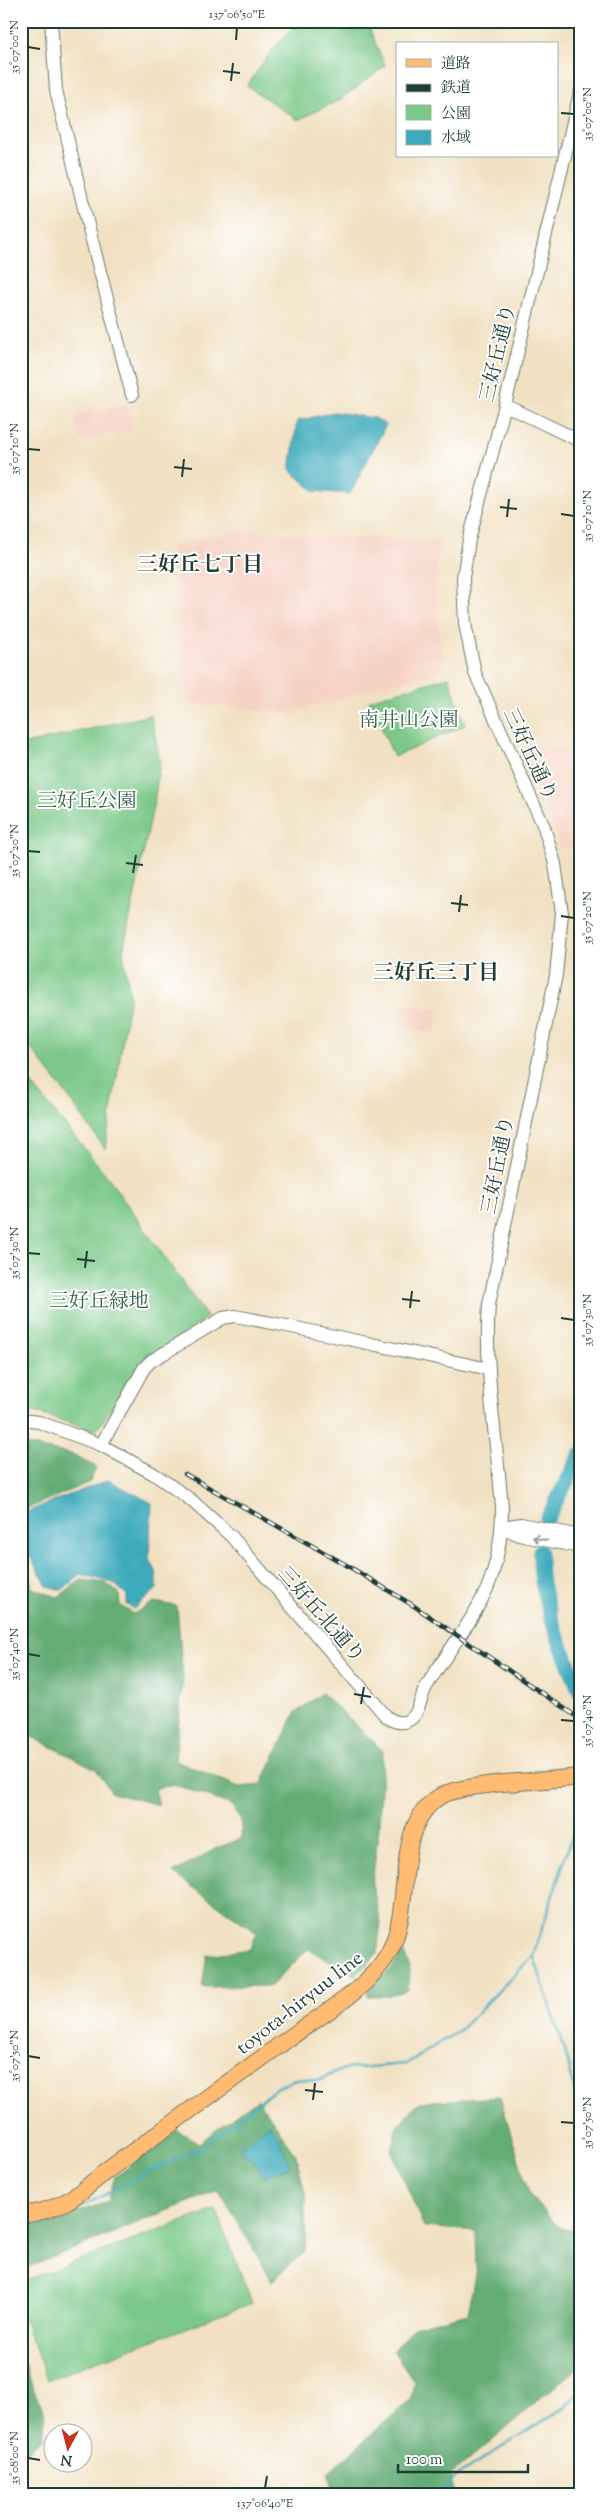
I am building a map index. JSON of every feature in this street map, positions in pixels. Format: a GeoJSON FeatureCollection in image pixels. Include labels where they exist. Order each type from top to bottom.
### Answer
{"type":"FeatureCollection","features":[{"type":"Feature","properties":{"kind":"main road","name":"toyota-hiryuu line"},"geometry":{"type":"LineString","coordinates":[[21,2215],[42,2213],[58,2207],[73,2198],[105,2172],[334,2006],[373,1973],[388,1955],[400,1926],[410,1841],[415,1824],[421,1814],[439,1797],[459,1789],[576,1778]]}},
{"type":"Feature","properties":{"kind":"street"},"geometry":{"type":"LineString","coordinates":[[51,21],[56,90],[88,225],[132,395]]}},
{"type":"Feature","properties":{"kind":"street","name":"三好丘通り"},"geometry":{"type":"LineString","coordinates":[[502,1527],[487,1338],[489,1304],[556,975],[561,931],[560,892],[550,844],[544,827],[479,685],[471,660],[465,624],[463,578],[466,556],[505,405],[580,93]]}},
{"type":"Feature","properties":{"kind":"street"},"geometry":{"type":"LineString","coordinates":[[505,405],[580,441]]}},
{"type":"Feature","properties":{"kind":"street"},"geometry":{"type":"LineString","coordinates":[[101,1445],[144,1368],[151,1361],[223,1318],[235,1316],[288,1326],[489,1369]]}},
{"type":"Feature","properties":{"kind":"street","name":"三好丘北通り"},"geometry":{"type":"LineString","coordinates":[[21,1420],[38,1422],[101,1445],[168,1483],[212,1518],[231,1536],[385,1715],[399,1723],[412,1718],[425,1689],[484,1595],[493,1573],[502,1527]]}},
{"type":"Feature","properties":{"kind":"street"},"geometry":{"type":"LineString","coordinates":[[502,1527],[520,1524],[580,1536]]}},
{"type":"Feature","properties":{"kind":"street"},"geometry":{"type":"LineString","coordinates":[[502,1527],[519,1535],[580,1547]]}},
{"type":"Feature","properties":{"kind":"shaded area"},"geometry":{"type":"Polygon","coordinates":[[[127,403],[133,429],[80,441],[74,415],[127,403]]]}},
{"type":"Feature","properties":{"kind":"shaded area"},"geometry":{"type":"Polygon","coordinates":[[[236,531],[439,542],[435,585],[440,644],[446,669],[288,713],[187,703],[171,546],[236,531]]]}},
{"type":"Feature","properties":{"kind":"shaded area"},"geometry":{"type":"Polygon","coordinates":[[[525,748],[580,754],[580,852],[559,847],[548,812],[523,758],[525,748]]]}},
{"type":"Feature","properties":{"kind":"shaded area"},"geometry":{"type":"Polygon","coordinates":[[[404,1003],[440,1010],[435,1033],[400,1026],[404,1003]]]}},
{"type":"Feature","properties":{"kind":"green space"},"geometry":{"type":"Polygon","coordinates":[[[300,21],[368,25],[385,66],[341,99],[298,120],[247,86],[272,50],[300,21]]]}},
{"type":"Feature","properties":{"kind":"green space","name":"南井山公園"},"geometry":{"type":"Polygon","coordinates":[[[449,677],[465,725],[394,757],[369,700],[449,677]]]}},
{"type":"Feature","properties":{"kind":"green space","name":"三好丘公園"},"geometry":{"type":"Polygon","coordinates":[[[151,715],[160,762],[155,797],[123,952],[130,996],[105,1149],[64,1091],[21,1036],[21,745],[151,715]]]}},
{"type":"Feature","properties":{"kind":"green space","name":"三好丘緑地"},"geometry":{"type":"Polygon","coordinates":[[[21,1071],[107,1176],[207,1317],[141,1366],[96,1431],[21,1408],[21,1071]]]}},
{"type":"Feature","properties":{"kind":"green space"},"geometry":{"type":"Polygon","coordinates":[[[21,1444],[71,1454],[96,1467],[90,1482],[21,1511],[21,1444]]]}},
{"type":"Feature","properties":{"kind":"green space"},"geometry":{"type":"Polygon","coordinates":[[[21,1567],[29,1571],[32,1588],[58,1597],[81,1580],[105,1583],[119,1593],[120,1605],[133,1614],[154,1602],[177,1606],[183,1678],[175,1760],[239,1787],[261,1785],[295,1713],[322,1693],[383,1751],[379,1826],[372,1884],[381,1922],[377,1954],[356,1976],[308,1949],[271,1986],[202,1987],[207,1955],[250,1949],[257,1933],[173,1873],[215,1849],[242,1838],[240,1817],[231,1805],[173,1784],[155,1789],[159,1805],[112,1793],[96,1769],[30,1736],[21,1738],[21,1567]]]}},
{"type":"Feature","properties":{"kind":"green space"},"geometry":{"type":"Polygon","coordinates":[[[402,1950],[410,1967],[408,1990],[387,1996],[368,1996],[367,1991],[391,1969],[402,1950]]]}},
{"type":"Feature","properties":{"kind":"green space"},"geometry":{"type":"Polygon","coordinates":[[[500,2097],[529,2194],[560,2228],[580,2232],[580,2365],[451,2475],[454,2495],[336,2495],[328,2473],[411,2399],[414,2381],[393,2350],[414,2327],[468,2313],[476,2268],[475,2231],[424,2227],[391,2150],[397,2126],[420,2102],[500,2097]]]}},
{"type":"Feature","properties":{"kind":"green space"},"geometry":{"type":"Polygon","coordinates":[[[258,2099],[296,2155],[306,2198],[305,2251],[272,2281],[219,2190],[21,2270],[21,2226],[39,2226],[107,2202],[115,2177],[177,2130],[199,2143],[258,2099]]]}},
{"type":"Feature","properties":{"kind":"green space"},"geometry":{"type":"Polygon","coordinates":[[[216,2209],[252,2303],[47,2380],[21,2312],[21,2282],[216,2209]]]}},
{"type":"Feature","properties":{"kind":"green space"},"geometry":{"type":"Polygon","coordinates":[[[21,2355],[32,2386],[46,2415],[44,2424],[42,2424],[42,2439],[21,2456],[21,2355]]]}},
{"type":"Feature","properties":{"kind":"water"},"geometry":{"type":"Polygon","coordinates":[[[334,412],[374,418],[386,425],[350,494],[314,491],[290,470],[297,421],[334,412]]]}},
{"type":"Feature","properties":{"kind":"water"},"geometry":{"type":"Polygon","coordinates":[[[108,1480],[152,1503],[149,1557],[156,1571],[157,1589],[134,1609],[127,1605],[127,1595],[113,1583],[81,1574],[62,1590],[47,1586],[28,1553],[21,1551],[21,1514],[108,1480]]]}},
{"type":"Feature","properties":{"kind":"water"},"geometry":{"type":"Polygon","coordinates":[[[268,2124],[279,2137],[290,2166],[263,2177],[255,2162],[239,2149],[268,2124]]]}},
{"type":"Feature","properties":{"kind":"waterway"},"geometry":{"type":"LineString","coordinates":[[547,1519],[580,1456]]}},
{"type":"Feature","properties":{"kind":"waterway"},"geometry":{"type":"LineString","coordinates":[[540,1551],[540,1569],[547,1606],[580,1692]]}},
{"type":"Feature","properties":{"kind":"waterway"},"geometry":{"type":"LineString","coordinates":[[21,2226],[38,2225],[68,2214],[149,2171],[200,2149],[278,2087],[295,2080],[307,2079],[317,2081],[344,2069],[406,2064],[460,2030],[533,1956],[580,1812]]}},
{"type":"Feature","properties":{"kind":"waterway"},"geometry":{"type":"LineString","coordinates":[[534,1957],[568,2062],[580,2113]]}},
{"type":"Feature","properties":{"kind":"waterway"},"geometry":{"type":"LineString","coordinates":[[439,2495],[457,2476],[565,2407],[580,2391]]}},
{"type":"Feature","properties":{"kind":"railway"},"geometry":{"type":"LineString","coordinates":[[185,1474],[348,1566],[414,1606],[580,1719]]}},
{"type":"Feature","properties":{"kind":"district","name":"三好丘七丁目"},"geometry":{"type":"Point","coordinates":[200,564]}},
{"type":"Feature","properties":{"kind":"district","name":"三好丘三丁目"},"geometry":{"type":"Point","coordinates":[436,972]}}]}
